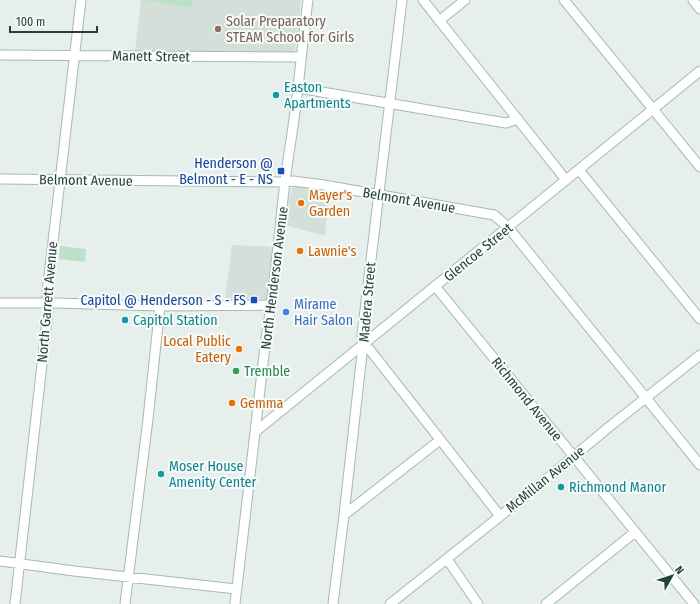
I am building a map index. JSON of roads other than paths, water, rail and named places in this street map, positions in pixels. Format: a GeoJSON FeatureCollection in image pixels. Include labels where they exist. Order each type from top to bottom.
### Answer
{"type":"FeatureCollection","features":[{"type":"Feature","properties":{"kind":"street","name":"North Garrett Avenue"},"geometry":{"type":"LineString","coordinates":[[15,604],[48,311],[47,293],[81,0]]}},
{"type":"Feature","properties":{"kind":"street","name":"North Henderson Avenue"},"geometry":{"type":"LineString","coordinates":[[235,604],[308,0]]}},
{"type":"Feature","properties":{"kind":"street","name":"Madera Street"},"geometry":{"type":"LineString","coordinates":[[333,604],[363,345],[362,335],[402,0]]}},
{"type":"Feature","properties":{"kind":"street"},"geometry":{"type":"LineString","coordinates":[[422,0],[566,180]]}},
{"type":"Feature","properties":{"kind":"street"},"geometry":{"type":"LineString","coordinates":[[439,21],[465,0]]}},
{"type":"Feature","properties":{"kind":"street"},"geometry":{"type":"LineString","coordinates":[[564,0],[700,167]]}},
{"type":"Feature","properties":{"kind":"street"},"geometry":{"type":"LineString","coordinates":[[693,0],[700,9]]}},
{"type":"Feature","properties":{"kind":"street","name":"Manett Street"},"geometry":{"type":"LineString","coordinates":[[0,55],[301,57]]}},
{"type":"Feature","properties":{"kind":"street","name":"Glencoe Street"},"geometry":{"type":"LineString","coordinates":[[255,432],[700,71]]}},
{"type":"Feature","properties":{"kind":"street"},"geometry":{"type":"LineString","coordinates":[[298,88],[506,123],[513,122],[518,119]]}},
{"type":"Feature","properties":{"kind":"street"},"geometry":{"type":"LineString","coordinates":[[579,170],[700,319]]}},
{"type":"Feature","properties":{"kind":"street","name":"Belmont Avenue"},"geometry":{"type":"LineString","coordinates":[[0,179],[293,181],[324,185],[494,215],[508,227],[700,465]]}},
{"type":"Feature","properties":{"kind":"street","name":"Richmond Avenue"},"geometry":{"type":"LineString","coordinates":[[435,286],[694,604]]}},
{"type":"Feature","properties":{"kind":"street"},"geometry":{"type":"LineString","coordinates":[[0,303],[160,306],[271,305]]}},
{"type":"Feature","properties":{"kind":"street"},"geometry":{"type":"LineString","coordinates":[[126,604],[160,306]]}},
{"type":"Feature","properties":{"kind":"street"},"geometry":{"type":"LineString","coordinates":[[363,345],[368,348],[500,516]]}},
{"type":"Feature","properties":{"kind":"street","name":"McMillan Avenue"},"geometry":{"type":"LineString","coordinates":[[390,604],[700,355]]}},
{"type":"Feature","properties":{"kind":"street"},"geometry":{"type":"LineString","coordinates":[[344,515],[440,440]]}},
{"type":"Feature","properties":{"kind":"street"},"geometry":{"type":"LineString","coordinates":[[546,604],[635,532]]}},
{"type":"Feature","properties":{"kind":"street"},"geometry":{"type":"LineString","coordinates":[[447,559],[478,604]]}},
{"type":"Feature","properties":{"kind":"street"},"geometry":{"type":"LineString","coordinates":[[0,561],[236,589]]}},
{"type":"Feature","properties":{"kind":"place","name":"Solar Preparatory STEAM School for Girls"},"geometry":{"type":"Point","coordinates":[218,29]}},
{"type":"Feature","properties":{"kind":"place","name":"Easton Apartments"},"geometry":{"type":"Point","coordinates":[276,95]}},
{"type":"Feature","properties":{"kind":"place","name":"Henderson @ Belmont - E - NS"},"geometry":{"type":"Point","coordinates":[281,171]}},
{"type":"Feature","properties":{"kind":"place","name":"Mayer's Garden"},"geometry":{"type":"Point","coordinates":[301,203]}},
{"type":"Feature","properties":{"kind":"place","name":"Lawnie's"},"geometry":{"type":"Point","coordinates":[300,251]}},
{"type":"Feature","properties":{"kind":"place","name":"Capitol @ Henderson - S - FS"},"geometry":{"type":"Point","coordinates":[254,300]}},
{"type":"Feature","properties":{"kind":"place","name":"Mirame Hair Salon"},"geometry":{"type":"Point","coordinates":[286,312]}},
{"type":"Feature","properties":{"kind":"place","name":"Capitol Station"},"geometry":{"type":"Point","coordinates":[125,320]}},
{"type":"Feature","properties":{"kind":"place","name":"Local Public Eatery"},"geometry":{"type":"Point","coordinates":[239,349]}},
{"type":"Feature","properties":{"kind":"place","name":"Tremble"},"geometry":{"type":"Point","coordinates":[236,371]}},
{"type":"Feature","properties":{"kind":"place","name":"Gemma"},"geometry":{"type":"Point","coordinates":[232,403]}},
{"type":"Feature","properties":{"kind":"place","name":"Moser House Amenity Center"},"geometry":{"type":"Point","coordinates":[161,474]}},
{"type":"Feature","properties":{"kind":"place","name":"Richmond Manor"},"geometry":{"type":"Point","coordinates":[561,487]}}]}
